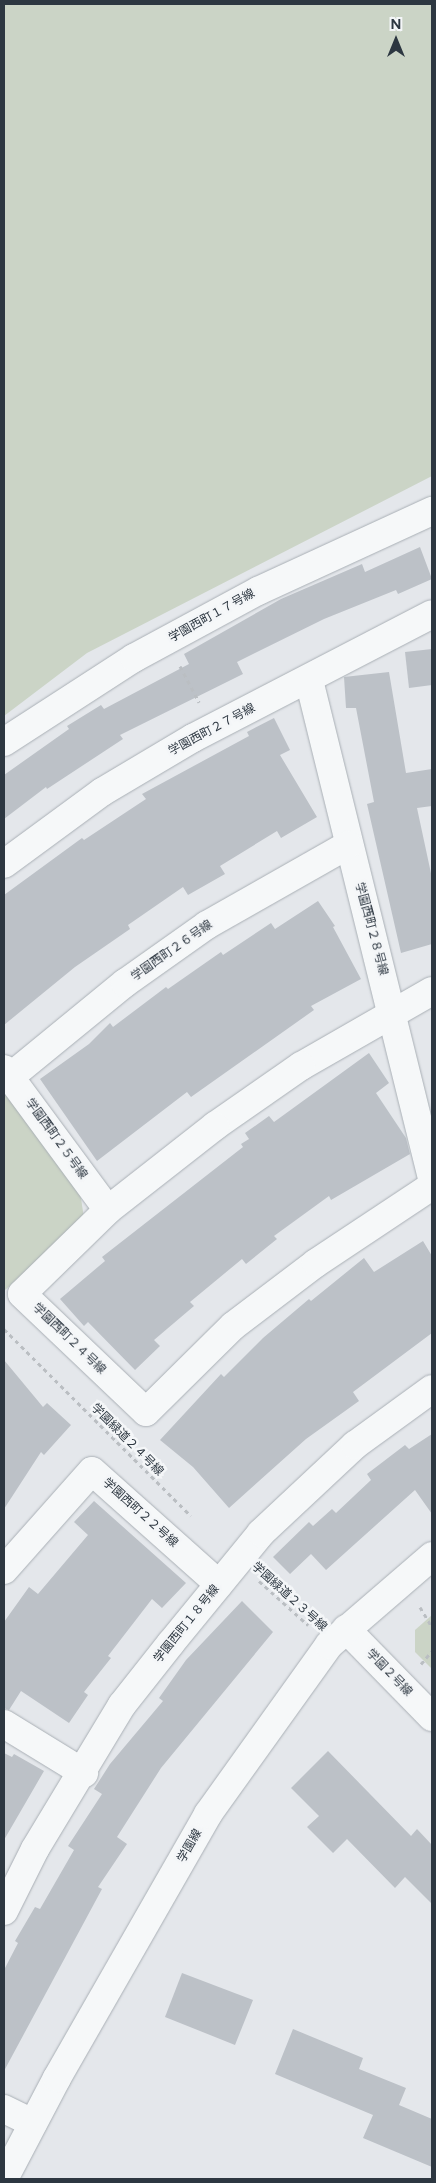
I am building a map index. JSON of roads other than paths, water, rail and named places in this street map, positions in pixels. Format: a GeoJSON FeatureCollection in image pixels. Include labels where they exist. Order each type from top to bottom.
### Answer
{"type":"FeatureCollection","features":[{"type":"Feature","properties":{"kind":"street","name":"学園西町１７号線"},"geometry":{"type":"LineString","coordinates":[[4,742],[167,641],[258,591],[432,511]]}},
{"type":"Feature","properties":{"kind":"street","name":"学園西町２７号線"},"geometry":{"type":"LineString","coordinates":[[4,864],[102,792],[213,728],[309,680],[432,614]]}},
{"type":"Feature","properties":{"kind":"street","name":"学園西町２８号線"},"geometry":{"type":"LineString","coordinates":[[309,680],[348,845],[392,1011],[432,1178]]}},
{"type":"Feature","properties":{"kind":"street","name":"学園西町２６号線"},"geometry":{"type":"LineString","coordinates":[[7,1073],[207,925],[348,845]]}},
{"type":"Feature","properties":{"kind":"street","name":"学園西町２４号線"},"geometry":{"type":"LineString","coordinates":[[432,991],[392,1011],[270,1088],[108,1210],[22,1294],[146,1412],[233,1326],[316,1263],[432,1186]]}},
{"type":"Feature","properties":{"kind":"street","name":"学園西町２５号線"},"geometry":{"type":"LineString","coordinates":[[7,1073],[108,1210]]}},
{"type":"Feature","properties":{"kind":"street","name":"学園西町１８号線"},"geometry":{"type":"LineString","coordinates":[[4,1911],[35,1849],[84,1773],[122,1706],[261,1533],[356,1445],[432,1388]]}},
{"type":"Feature","properties":{"kind":"street","name":"学園西町２２号線"},"geometry":{"type":"LineString","coordinates":[[4,1570],[92,1470],[220,1584]]}},
{"type":"Feature","properties":{"kind":"street","name":"学園線"},"geometry":{"type":"LineString","coordinates":[[4,2179],[33,2123],[208,1814],[338,1637],[432,1556]]}},
{"type":"Feature","properties":{"kind":"street","name":"学園２号線"},"geometry":{"type":"LineString","coordinates":[[338,1637],[432,1717]]}},
{"type":"Feature","properties":{"kind":"street"},"geometry":{"type":"LineString","coordinates":[[4,1724],[84,1773]]}},
{"type":"Feature","properties":{"kind":"street"},"geometry":{"type":"LineString","coordinates":[[4,2109],[33,2123]]}}]}
